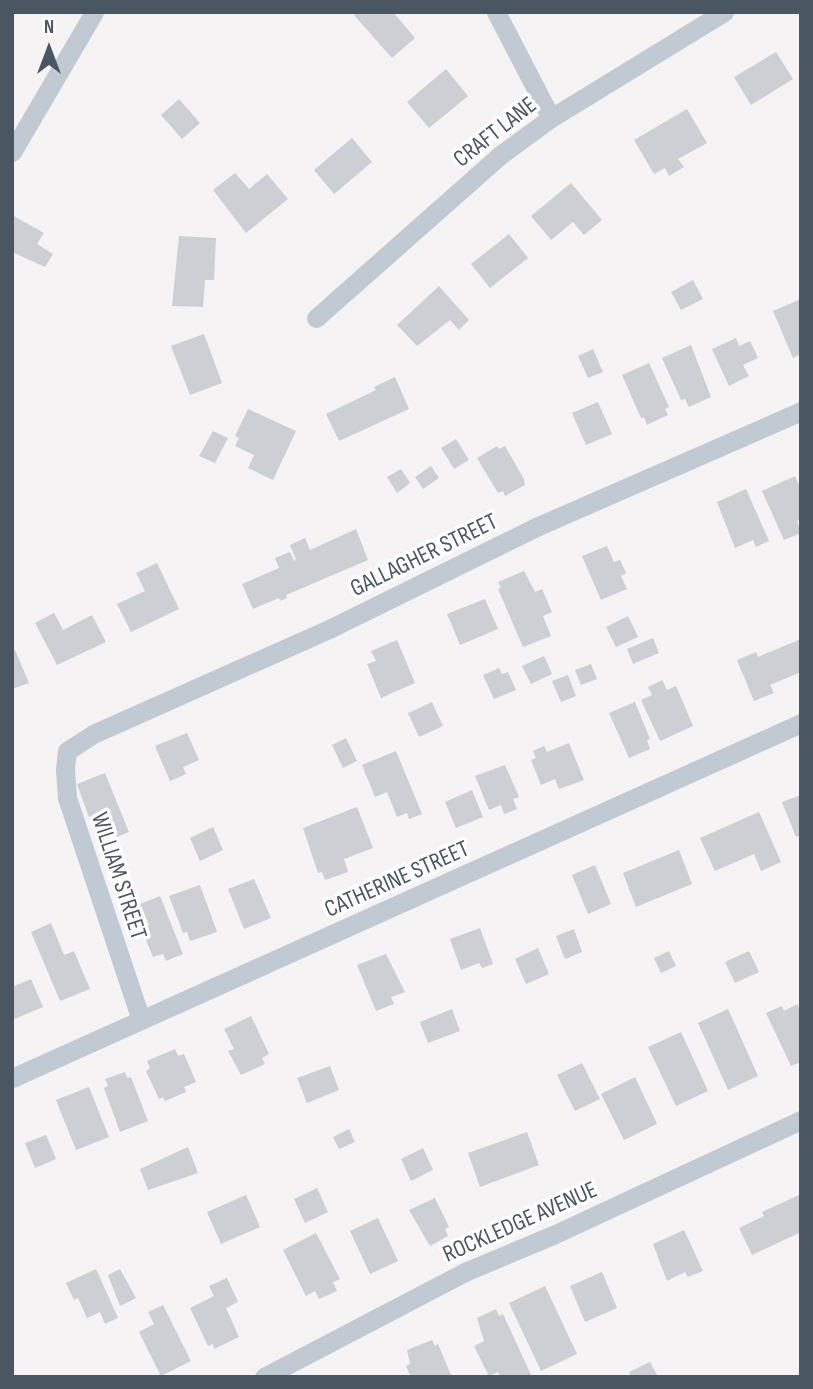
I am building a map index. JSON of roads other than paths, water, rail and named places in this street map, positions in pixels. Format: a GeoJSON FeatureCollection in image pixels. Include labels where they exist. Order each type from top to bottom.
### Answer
{"type":"FeatureCollection","features":[{"type":"Feature","properties":{"kind":"street"},"geometry":{"type":"LineString","coordinates":[[12,152],[94,12]]}},
{"type":"Feature","properties":{"kind":"street"},"geometry":{"type":"LineString","coordinates":[[496,12],[551,118]]}},
{"type":"Feature","properties":{"kind":"street","name":"CRAFT LANE"},"geometry":{"type":"LineString","coordinates":[[316,318],[499,156],[551,118],[724,12]]}},
{"type":"Feature","properties":{"kind":"street","name":"GALLAGHER STREET"},"geometry":{"type":"LineString","coordinates":[[71,748],[93,734],[329,629],[536,527],[801,411]]}},
{"type":"Feature","properties":{"kind":"street","name":"CATHERINE STREET"},"geometry":{"type":"LineString","coordinates":[[12,1078],[801,723]]}},
{"type":"Feature","properties":{"kind":"street","name":"WILLIAM STREET"},"geometry":{"type":"LineString","coordinates":[[71,748],[67,751],[65,769],[67,797],[141,1020]]}},
{"type":"Feature","properties":{"kind":"street","name":"ROCKLEDGE AVENUE"},"geometry":{"type":"LineString","coordinates":[[264,1377],[467,1271],[553,1235],[801,1120]]}}]}
